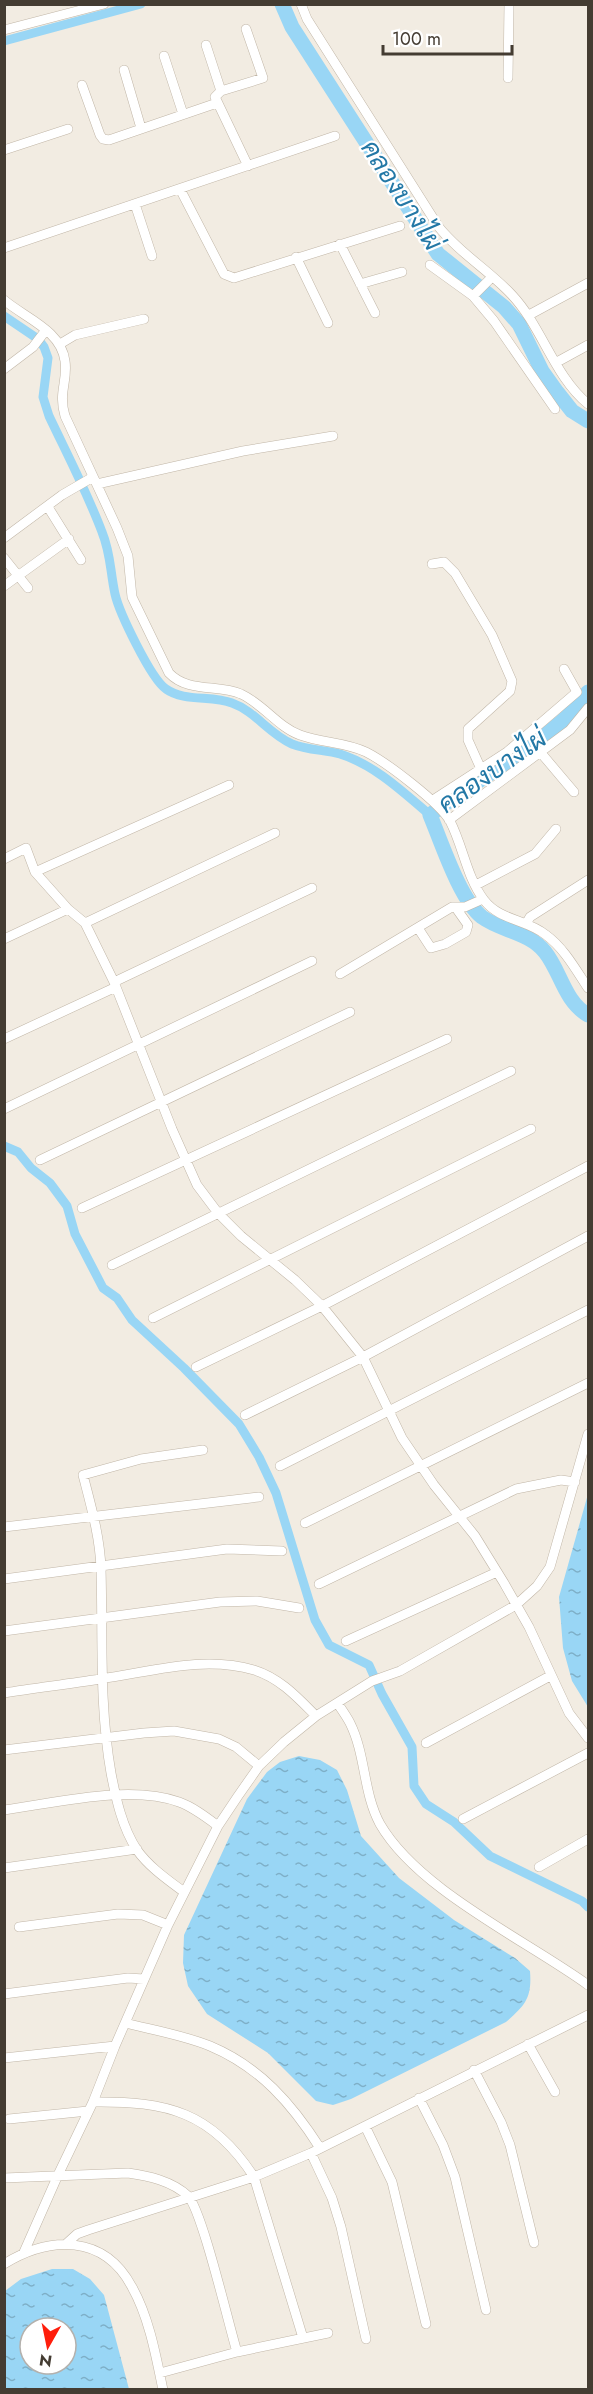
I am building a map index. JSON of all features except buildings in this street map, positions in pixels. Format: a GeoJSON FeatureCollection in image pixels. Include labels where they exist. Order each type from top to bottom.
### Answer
{"type":"FeatureCollection","features":[{"type":"Feature","properties":{"kind":"street"},"geometry":{"type":"LineString","coordinates":[[4,30],[104,4]]}},
{"type":"Feature","properties":{"kind":"street"},"geometry":{"type":"LineString","coordinates":[[301,4],[438,226],[450,242],[512,294],[529,315],[572,387],[588,404]]}},
{"type":"Feature","properties":{"kind":"street"},"geometry":{"type":"LineString","coordinates":[[508,78],[509,4]]}},
{"type":"Feature","properties":{"kind":"street"},"geometry":{"type":"LineString","coordinates":[[246,29],[263,78],[221,91],[215,97],[248,166]]}},
{"type":"Feature","properties":{"kind":"street"},"geometry":{"type":"LineString","coordinates":[[206,45],[221,91]]}},
{"type":"Feature","properties":{"kind":"street"},"geometry":{"type":"LineString","coordinates":[[164,56],[183,114]]}},
{"type":"Feature","properties":{"kind":"street"},"geometry":{"type":"LineString","coordinates":[[124,70],[141,128]]}},
{"type":"Feature","properties":{"kind":"street"},"geometry":{"type":"LineString","coordinates":[[82,85],[103,139],[109,140],[217,104]]}},
{"type":"Feature","properties":{"kind":"street"},"geometry":{"type":"LineString","coordinates":[[4,150],[68,129]]}},
{"type":"Feature","properties":{"kind":"street"},"geometry":{"type":"LineString","coordinates":[[4,248],[334,136]]}},
{"type":"Feature","properties":{"kind":"street"},"geometry":{"type":"LineString","coordinates":[[180,189],[224,274],[229,278],[400,226]]}},
{"type":"Feature","properties":{"kind":"street"},"geometry":{"type":"LineString","coordinates":[[135,204],[152,256]]}},
{"type":"Feature","properties":{"kind":"street"},"geometry":{"type":"LineString","coordinates":[[340,244],[375,313]]}},
{"type":"Feature","properties":{"kind":"street"},"geometry":{"type":"LineString","coordinates":[[296,258],[328,323]]}},
{"type":"Feature","properties":{"kind":"street"},"geometry":{"type":"LineString","coordinates":[[430,265],[474,295],[555,409]]}},
{"type":"Feature","properties":{"kind":"street"},"geometry":{"type":"LineString","coordinates":[[360,284],[402,272]]}},
{"type":"Feature","properties":{"kind":"street"},"geometry":{"type":"LineString","coordinates":[[474,295],[491,278]]}},
{"type":"Feature","properties":{"kind":"street"},"geometry":{"type":"LineString","coordinates":[[529,315],[588,283]]}},
{"type":"Feature","properties":{"kind":"street"},"geometry":{"type":"LineString","coordinates":[[4,300],[41,335],[60,344],[65,361],[60,400],[65,416],[128,556],[132,597],[169,673],[177,682],[240,693],[260,705],[287,728],[301,735],[346,745],[368,753],[435,802],[447,817],[476,885]]}},
{"type":"Feature","properties":{"kind":"street"},"geometry":{"type":"LineString","coordinates":[[60,344],[75,335],[144,319]]}},
{"type":"Feature","properties":{"kind":"street"},"geometry":{"type":"LineString","coordinates":[[4,369],[41,335]]}},
{"type":"Feature","properties":{"kind":"street"},"geometry":{"type":"LineString","coordinates":[[557,362],[588,345]]}},
{"type":"Feature","properties":{"kind":"street"},"geometry":{"type":"LineString","coordinates":[[4,538],[71,489],[92,480],[333,436]]}},
{"type":"Feature","properties":{"kind":"street"},"geometry":{"type":"LineString","coordinates":[[48,507],[81,560]]}},
{"type":"Feature","properties":{"kind":"street"},"geometry":{"type":"LineString","coordinates":[[4,586],[69,539]]}},
{"type":"Feature","properties":{"kind":"street"},"geometry":{"type":"LineString","coordinates":[[4,558],[28,588]]}},
{"type":"Feature","properties":{"kind":"street"},"geometry":{"type":"LineString","coordinates":[[432,564],[444,562],[455,573],[492,635],[512,681],[510,691],[468,729],[468,740],[481,769]]}},
{"type":"Feature","properties":{"kind":"street"},"geometry":{"type":"LineString","coordinates":[[435,802],[507,753],[577,692],[564,669]]}},
{"type":"Feature","properties":{"kind":"street"},"geometry":{"type":"LineString","coordinates":[[447,817],[541,753],[570,730],[588,708]]}},
{"type":"Feature","properties":{"kind":"street"},"geometry":{"type":"LineString","coordinates":[[541,753],[574,792]]}},
{"type":"Feature","properties":{"kind":"street"},"geometry":{"type":"LineString","coordinates":[[35,872],[229,786]]}},
{"type":"Feature","properties":{"kind":"street"},"geometry":{"type":"LineString","coordinates":[[418,928],[431,948],[445,944],[466,932],[469,904],[476,885],[535,854],[556,829]]}},
{"type":"Feature","properties":{"kind":"street"},"geometry":{"type":"LineString","coordinates":[[85,923],[275,833]]}},
{"type":"Feature","properties":{"kind":"street"},"geometry":{"type":"LineString","coordinates":[[4,859],[26,848],[35,872],[68,909],[85,923],[115,984],[161,1102],[198,1185],[218,1213],[241,1236],[322,1305],[363,1357],[402,1438],[474,1536],[497,1572],[516,1605],[569,1713],[588,1738]]}},
{"type":"Feature","properties":{"kind":"street"},"geometry":{"type":"LineString","coordinates":[[526,924],[530,918],[588,880]]}},
{"type":"Feature","properties":{"kind":"street"},"geometry":{"type":"LineString","coordinates":[[4,1040],[312,888]]}},
{"type":"Feature","properties":{"kind":"street"},"geometry":{"type":"LineString","coordinates":[[340,974],[452,907],[469,904],[492,909],[507,918],[546,934],[588,988]]}},
{"type":"Feature","properties":{"kind":"street"},"geometry":{"type":"LineString","coordinates":[[4,939],[68,909]]}},
{"type":"Feature","properties":{"kind":"street"},"geometry":{"type":"LineString","coordinates":[[4,1109],[312,961]]}},
{"type":"Feature","properties":{"kind":"street"},"geometry":{"type":"LineString","coordinates":[[40,1160],[350,1012]]}},
{"type":"Feature","properties":{"kind":"street"},"geometry":{"type":"LineString","coordinates":[[82,1208],[447,1039]]}},
{"type":"Feature","properties":{"kind":"street"},"geometry":{"type":"LineString","coordinates":[[112,1265],[511,1071]]}},
{"type":"Feature","properties":{"kind":"street"},"geometry":{"type":"LineString","coordinates":[[153,1318],[531,1129]]}},
{"type":"Feature","properties":{"kind":"street"},"geometry":{"type":"LineString","coordinates":[[196,1367],[322,1305],[588,1166]]}},
{"type":"Feature","properties":{"kind":"street"},"geometry":{"type":"LineString","coordinates":[[245,1414],[363,1357],[588,1236]]}},
{"type":"Feature","properties":{"kind":"street"},"geometry":{"type":"LineString","coordinates":[[280,1466],[588,1310]]}},
{"type":"Feature","properties":{"kind":"street"},"geometry":{"type":"LineString","coordinates":[[305,1523],[588,1383]]}},
{"type":"Feature","properties":{"kind":"street"},"geometry":{"type":"LineString","coordinates":[[24,2252],[93,2102],[168,1925],[218,1826],[259,1766],[316,1716],[372,1681],[400,1671],[516,1605],[537,1586],[550,1567],[588,1434]]}},
{"type":"Feature","properties":{"kind":"street"},"geometry":{"type":"LineString","coordinates":[[184,1892],[160,1874],[137,1849],[122,1820],[115,1795],[105,1737],[101,1679],[101,1566],[93,1516],[83,1475],[141,1459],[203,1450]]}},
{"type":"Feature","properties":{"kind":"street"},"geometry":{"type":"LineString","coordinates":[[319,1584],[516,1490],[561,1480],[575,1482]]}},
{"type":"Feature","properties":{"kind":"street"},"geometry":{"type":"LineString","coordinates":[[4,1527],[259,1497]]}},
{"type":"Feature","properties":{"kind":"street"},"geometry":{"type":"LineString","coordinates":[[4,1580],[227,1549],[282,1551]]}},
{"type":"Feature","properties":{"kind":"street"},"geometry":{"type":"LineString","coordinates":[[346,1641],[497,1572]]}},
{"type":"Feature","properties":{"kind":"street"},"geometry":{"type":"LineString","coordinates":[[4,1631],[220,1602],[257,1601],[299,1608]]}},
{"type":"Feature","properties":{"kind":"street"},"geometry":{"type":"LineString","coordinates":[[4,1693],[185,1664],[221,1665],[255,1671],[286,1686],[316,1716]]}},
{"type":"Feature","properties":{"kind":"street"},"geometry":{"type":"LineString","coordinates":[[426,1743],[550,1676]]}},
{"type":"Feature","properties":{"kind":"street"},"geometry":{"type":"LineString","coordinates":[[338,1704],[351,1724],[373,1807],[390,1838],[450,1895],[555,1960],[588,1985]]}},
{"type":"Feature","properties":{"kind":"street"},"geometry":{"type":"LineString","coordinates":[[4,1750],[105,1737],[164,1732],[193,1733],[219,1739],[236,1747],[259,1766]]}},
{"type":"Feature","properties":{"kind":"street"},"geometry":{"type":"LineString","coordinates":[[463,1819],[588,1753]]}},
{"type":"Feature","properties":{"kind":"street"},"geometry":{"type":"LineString","coordinates":[[4,1810],[138,1794],[177,1801],[218,1826]]}},
{"type":"Feature","properties":{"kind":"street"},"geometry":{"type":"LineString","coordinates":[[539,1867],[588,1839]]}},
{"type":"Feature","properties":{"kind":"street"},"geometry":{"type":"LineString","coordinates":[[4,1868],[137,1849]]}},
{"type":"Feature","properties":{"kind":"street"},"geometry":{"type":"LineString","coordinates":[[19,1928],[125,1914],[143,1915],[168,1925]]}},
{"type":"Feature","properties":{"kind":"street"},"geometry":{"type":"LineString","coordinates":[[4,1994],[128,1978],[144,1979]]}},
{"type":"Feature","properties":{"kind":"street"},"geometry":{"type":"LineString","coordinates":[[66,2244],[77,2234],[254,2177],[315,2151],[588,2014]]}},
{"type":"Feature","properties":{"kind":"street"},"geometry":{"type":"LineString","coordinates":[[125,2023],[208,2046],[238,2060],[268,2081],[293,2108],[315,2151],[332,2198],[341,2227],[366,2339]]}},
{"type":"Feature","properties":{"kind":"street"},"geometry":{"type":"LineString","coordinates":[[528,2044],[555,2092]]}},
{"type":"Feature","properties":{"kind":"street"},"geometry":{"type":"LineString","coordinates":[[4,2058],[115,2046]]}},
{"type":"Feature","properties":{"kind":"street"},"geometry":{"type":"LineString","coordinates":[[474,2070],[501,2122],[510,2145],[534,2243]]}},
{"type":"Feature","properties":{"kind":"street"},"geometry":{"type":"LineString","coordinates":[[419,2098],[443,2145],[454,2177],[486,2310]]}},
{"type":"Feature","properties":{"kind":"street"},"geometry":{"type":"LineString","coordinates":[[93,2102],[149,2103],[180,2112],[207,2124],[235,2150],[254,2177],[303,2338]]}},
{"type":"Feature","properties":{"kind":"street"},"geometry":{"type":"LineString","coordinates":[[9,2119],[88,2111]]}},
{"type":"Feature","properties":{"kind":"street"},"geometry":{"type":"LineString","coordinates":[[365,2126],[392,2182],[426,2324]]}},
{"type":"Feature","properties":{"kind":"street"},"geometry":{"type":"LineString","coordinates":[[4,2178],[128,2173],[148,2175],[167,2182],[189,2197],[199,2220],[237,2352]]}},
{"type":"Feature","properties":{"kind":"street"},"geometry":{"type":"LineString","coordinates":[[7,2259],[24,2252],[66,2244],[95,2250],[109,2258],[133,2288],[142,2309],[163,2390]]}},
{"type":"Feature","properties":{"kind":"street"},"geometry":{"type":"LineString","coordinates":[[160,2373],[237,2352],[328,2333]]}},
{"type":"Feature","properties":{"kind":"water"},"geometry":{"type":"Polygon","coordinates":[[[588,1494],[588,1707],[572,1681],[563,1648],[559,1597],[588,1494]]]}},
{"type":"Feature","properties":{"kind":"water"},"geometry":{"type":"Polygon","coordinates":[[[299,1756],[320,1760],[337,1770],[347,1790],[361,1836],[399,1878],[454,1920],[515,1958],[530,1971],[529,1994],[523,2005],[506,2022],[351,2099],[333,2105],[316,2101],[268,2053],[207,2014],[188,1986],[183,1963],[184,1935],[247,1799],[267,1772],[280,1762],[299,1756]]]}},
{"type":"Feature","properties":{"kind":"water"},"geometry":{"type":"Polygon","coordinates":[[[52,2269],[73,2269],[90,2279],[104,2295],[129,2389],[5,2389],[5,2291],[21,2279],[52,2269]]]}},
{"type":"Feature","properties":{"kind":"waterway"},"geometry":{"type":"LineString","coordinates":[[4,41],[141,4]]}},
{"type":"Feature","properties":{"kind":"waterway","name":"คลองบางไผ่"},"geometry":{"type":"LineString","coordinates":[[282,4],[292,27],[438,254],[504,307],[519,324],[542,371],[557,392],[572,411],[588,421]]}},
{"type":"Feature","properties":{"kind":"waterway"},"geometry":{"type":"LineString","coordinates":[[4,316],[38,339],[44,347],[48,358],[43,397],[49,416],[105,540],[115,594],[123,615],[144,659],[160,683],[166,689],[181,696],[232,703],[292,744],[353,759],[377,772],[430,815]]}},
{"type":"Feature","properties":{"kind":"waterway","name":"คลองบางไผ่"},"geometry":{"type":"LineString","coordinates":[[588,692],[568,716],[545,736],[430,815],[459,884],[474,909],[490,922],[538,945],[550,960],[573,1002],[588,1015]]}},
{"type":"Feature","properties":{"kind":"waterway"},"geometry":{"type":"LineString","coordinates":[[4,1146],[18,1152],[31,1168],[50,1183],[67,1206],[75,1234],[103,1288],[117,1298],[132,1320],[184,1368],[239,1424],[259,1457],[276,1493],[315,1620],[329,1645],[369,1665],[382,1694],[412,1747],[414,1786],[426,1804],[454,1822],[490,1856],[582,1901],[588,1907]]}}]}
